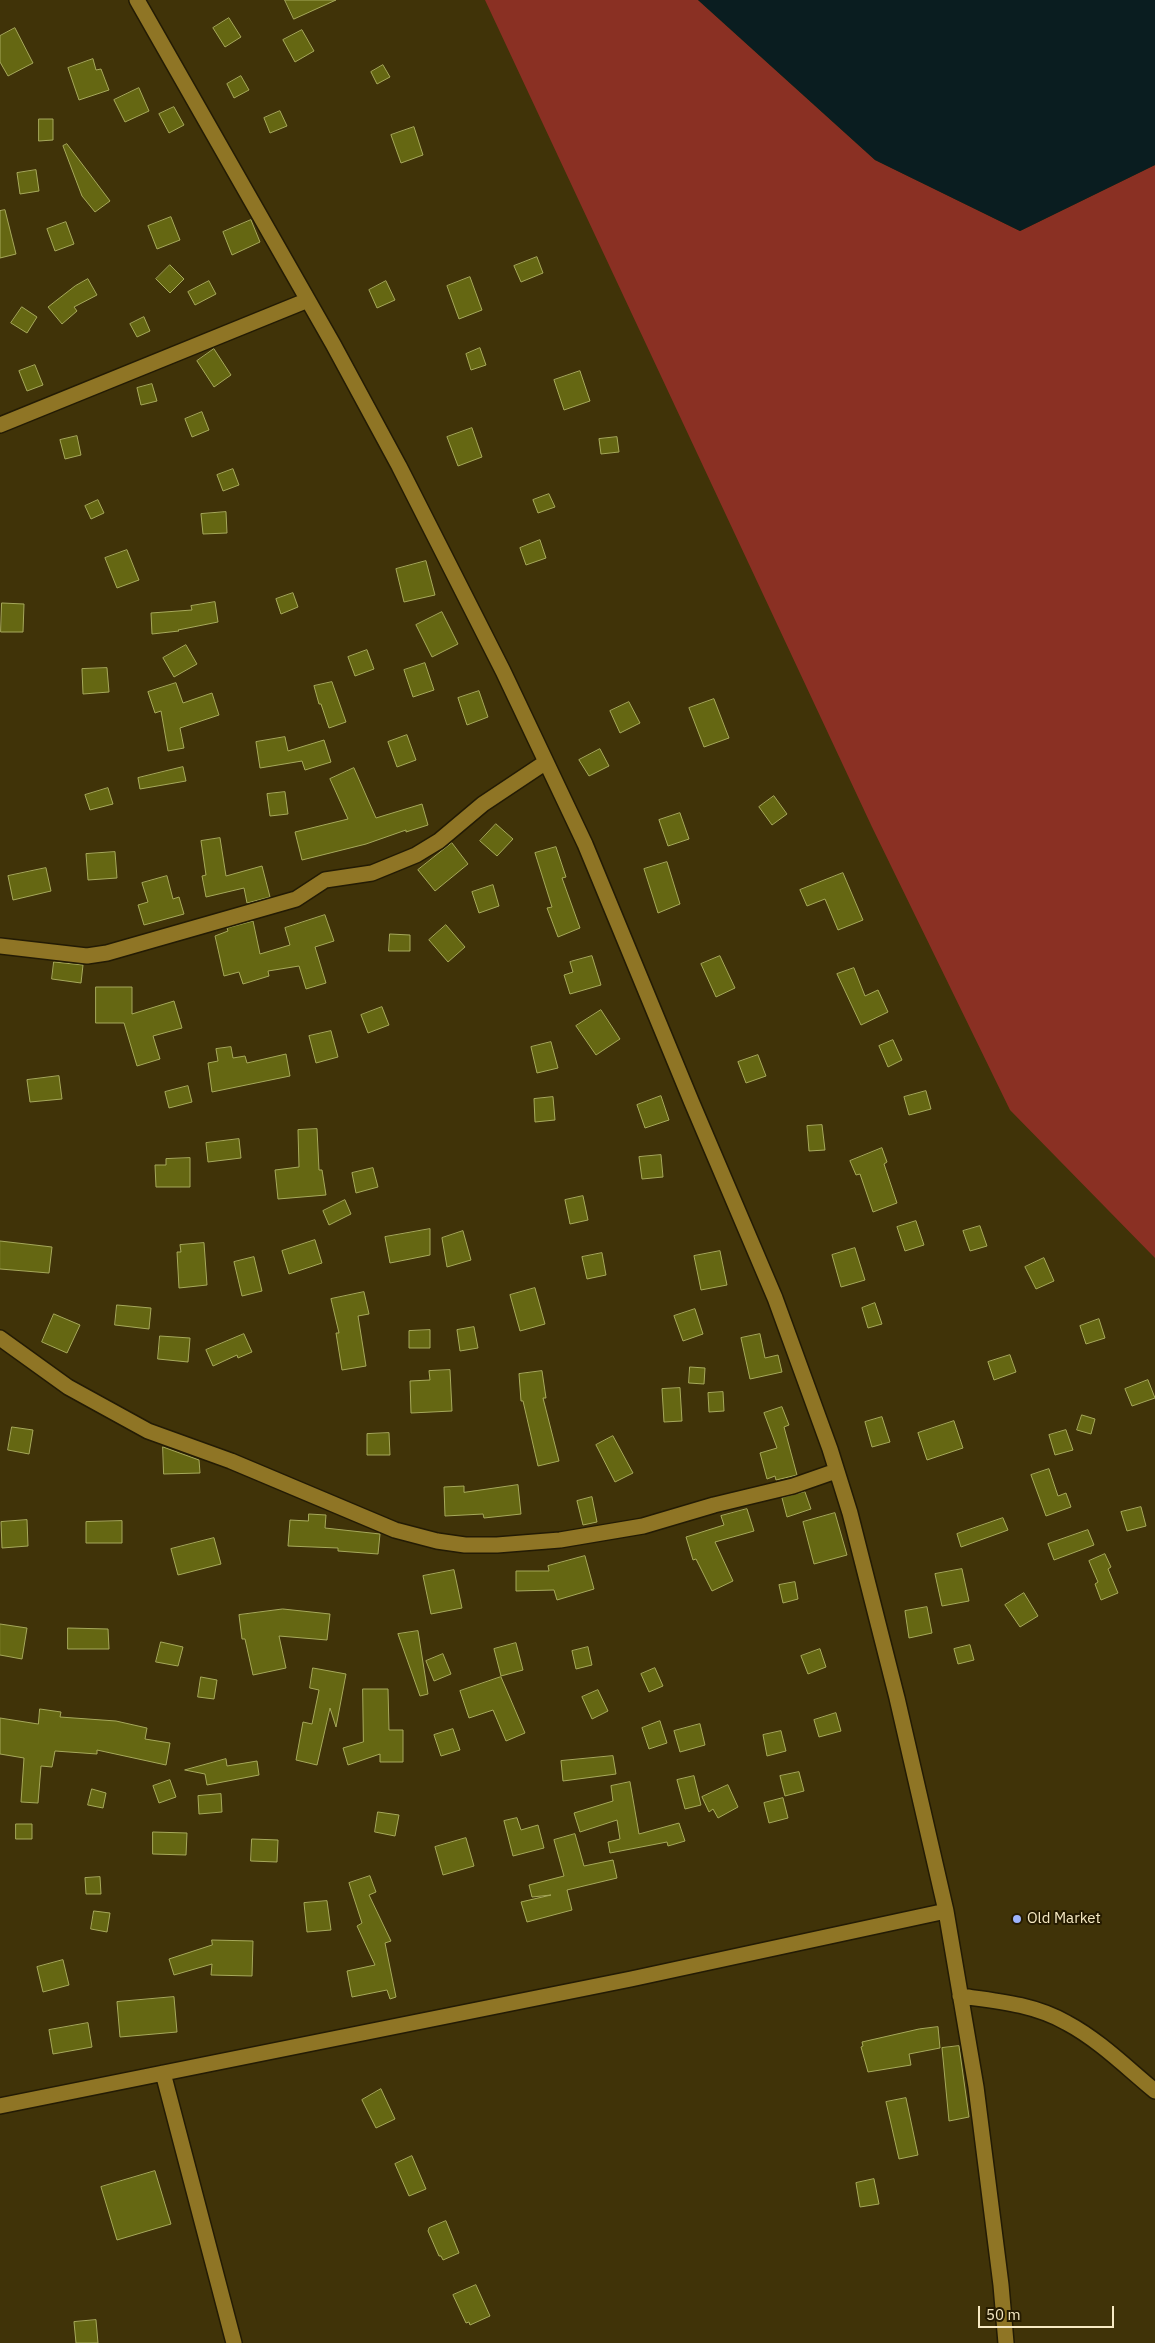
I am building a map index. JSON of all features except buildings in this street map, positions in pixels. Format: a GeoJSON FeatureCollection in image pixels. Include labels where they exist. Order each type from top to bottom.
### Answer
{"type":"FeatureCollection","features":[{"type":"Feature","properties":{"kind":"street"},"geometry":{"type":"LineString","coordinates":[[137,0],[308,300],[399,466],[503,671],[585,844],[775,1298],[850,1513],[897,1698],[946,1911],[976,2087],[1001,2285],[1006,2343]]}},
{"type":"Feature","properties":{"kind":"street"},"geometry":{"type":"LineString","coordinates":[[0,425],[308,300]]}},
{"type":"Feature","properties":{"kind":"street"},"geometry":{"type":"LineString","coordinates":[[0,946],[88,956],[107,954],[296,899],[325,880],[372,873],[416,855],[440,841],[483,804],[546,762]]}},
{"type":"Feature","properties":{"kind":"street"},"geometry":{"type":"LineString","coordinates":[[0,1338],[68,1387],[148,1431],[231,1461],[395,1530],[437,1541],[465,1545],[497,1545],[560,1540],[643,1526],[714,1505],[793,1486],[836,1471]]}},
{"type":"Feature","properties":{"kind":"street"},"geometry":{"type":"LineString","coordinates":[[0,2106],[631,1979],[946,1911]]}},
{"type":"Feature","properties":{"kind":"street"},"geometry":{"type":"LineString","coordinates":[[960,1996],[1027,2007],[1067,2022],[1155,2091]]}},
{"type":"Feature","properties":{"kind":"street"},"geometry":{"type":"LineString","coordinates":[[162,2073],[234,2343]]}},
{"type":"Feature","properties":{"kind":"shaded area"},"geometry":{"type":"Polygon","coordinates":[[[485,0],[698,0],[875,160],[1020,231],[1155,165],[1155,1258],[1010,1110],[872,827],[485,0]]]}},
{"type":"Feature","properties":{"kind":"shaded area"},"geometry":{"type":"Polygon","coordinates":[[[698,0],[1155,0],[1155,165],[1020,231],[875,160],[698,0]]]}},
{"type":"Feature","properties":{"kind":"place","name":"Old Market"},"geometry":{"type":"Point","coordinates":[1017,1919]}}]}
